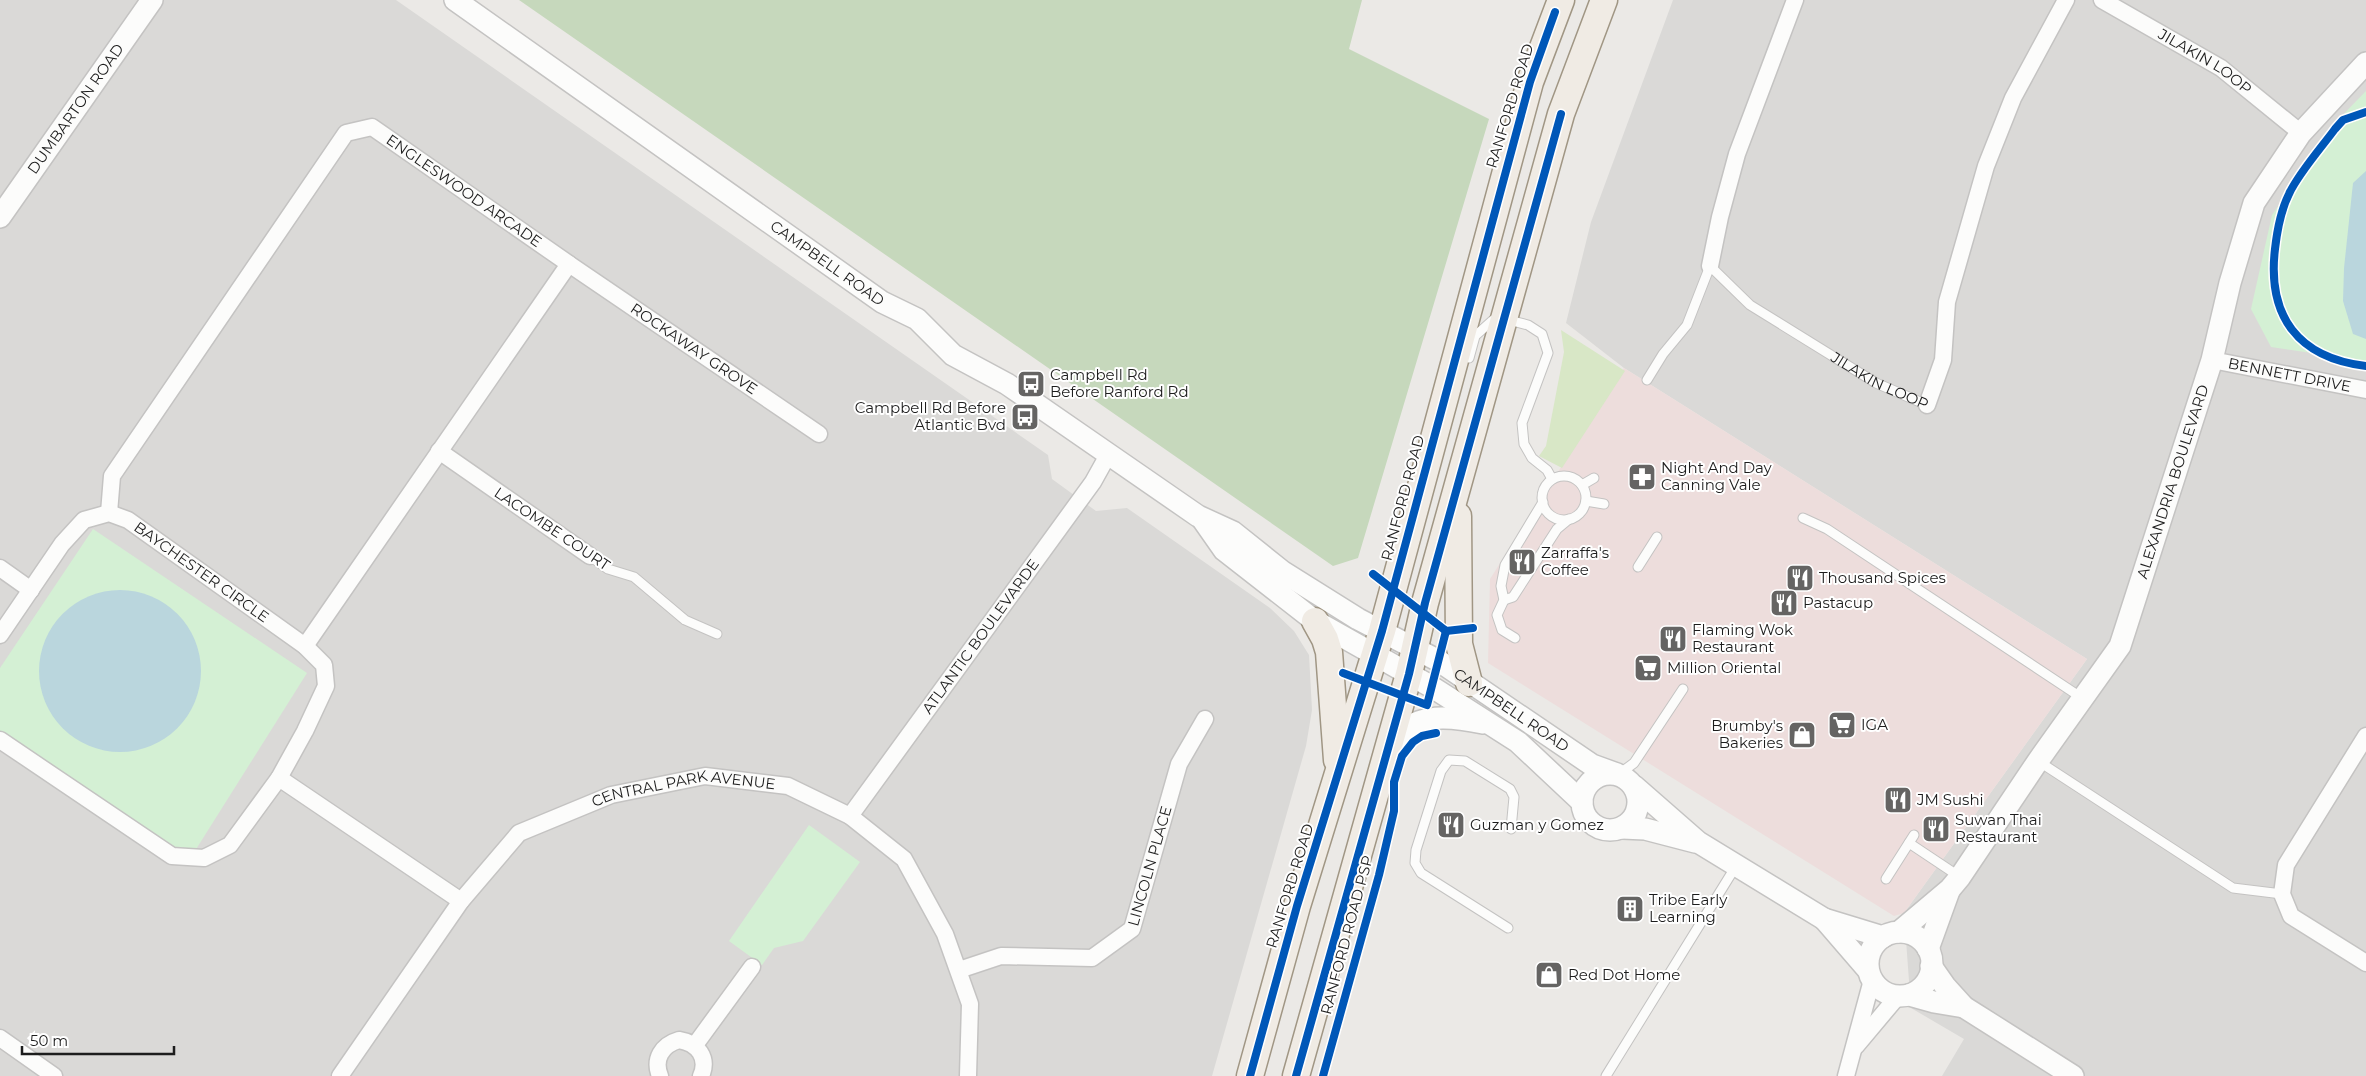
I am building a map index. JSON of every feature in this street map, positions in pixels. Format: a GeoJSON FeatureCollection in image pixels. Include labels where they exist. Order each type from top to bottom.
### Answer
{"type":"FeatureCollection","features":[{"type":"Feature","properties":{"kind":"main road","name":"RANFORD ROAD"},"geometry":{"type":"LineString","coordinates":[[1250,1076],[1297,906],[1338,778],[1449,395],[1530,82],[1561,0]]}},
{"type":"Feature","properties":{"kind":"main road"},"geometry":{"type":"LineString","coordinates":[[1296,1076],[1409,674],[1424,603],[1459,486],[1561,114],[1604,0]]}},
{"type":"Feature","properties":{"kind":"main road"},"geometry":{"type":"LineString","coordinates":[[1459,486],[1459,644],[1469,683]]}},
{"type":"Feature","properties":{"kind":"main road"},"geometry":{"type":"LineString","coordinates":[[1315,621],[1325,639],[1328,652],[1338,778]]}},
{"type":"Feature","properties":{"kind":"street","name":"DUMBARTON ROAD"},"geometry":{"type":"LineString","coordinates":[[0,217],[152,0]]}},
{"type":"Feature","properties":{"kind":"street","name":"CAMPBELL ROAD"},"geometry":{"type":"LineString","coordinates":[[454,0],[882,302],[917,319],[953,355],[1007,384],[1108,456],[1203,520],[1232,532],[1283,572],[1358,619],[1416,648],[1592,765],[1628,777],[1698,842],[1824,919],[1891,934],[1916,936],[1945,986],[1964,1006],[2073,1076]]}},
{"type":"Feature","properties":{"kind":"street"},"geometry":{"type":"LineString","coordinates":[[1710,266],[1720,217],[1738,154],[1795,0]]}},
{"type":"Feature","properties":{"kind":"street","name":"JILAKIN LOOP"},"geometry":{"type":"LineString","coordinates":[[1927,405],[1943,360],[1946,302],[1986,166],[2012,98],[2066,0]]}},
{"type":"Feature","properties":{"kind":"street","name":"JILAKIN LOOP"},"geometry":{"type":"LineString","coordinates":[[2102,0],[2221,68],[2301,133]]}},
{"type":"Feature","properties":{"kind":"street","name":"ALEXANDRIA BOULEVARD"},"geometry":{"type":"LineString","coordinates":[[1930,958],[1955,883],[2038,761],[2120,646],[2212,360],[2230,283],[2254,203],[2301,133],[2366,63]]}},
{"type":"Feature","properties":{"kind":"street","name":"ENGLESWOOD ARCADE"},"geometry":{"type":"LineString","coordinates":[[109,513],[112,476],[346,133],[372,127],[569,264]]}},
{"type":"Feature","properties":{"kind":"street"},"geometry":{"type":"LineString","coordinates":[[305,646],[569,264]]}},
{"type":"Feature","properties":{"kind":"street","name":"ROCKAWAY GROVE"},"geometry":{"type":"LineString","coordinates":[[569,264],[819,434]]}},
{"type":"Feature","properties":{"kind":"street","name":"BENNETT DRIVE"},"geometry":{"type":"LineString","coordinates":[[2212,360],[2366,390]]}},
{"type":"Feature","properties":{"kind":"street","name":"LACOMBE COURT"},"geometry":{"type":"LineString","coordinates":[[439,451],[590,556]]}},
{"type":"Feature","properties":{"kind":"street","name":"ATLANTIC BOULEVARDE"},"geometry":{"type":"LineString","coordinates":[[850,816],[1092,482],[1108,456]]}},
{"type":"Feature","properties":{"kind":"street"},"geometry":{"type":"LineString","coordinates":[[0,635],[62,544],[84,520],[109,513]]}},
{"type":"Feature","properties":{"kind":"street","name":"BAYCHESTER CIRCLE"},"geometry":{"type":"LineString","coordinates":[[0,740],[172,856],[204,858],[230,845],[279,778],[306,731],[326,686],[324,665],[305,646],[128,520],[109,513]]}},
{"type":"Feature","properties":{"kind":"street","name":"CAMPBELL ROAD"},"geometry":{"type":"LineString","coordinates":[[1203,520],[1224,550],[1315,621],[1409,674],[1518,742],[1582,802]]}},
{"type":"Feature","properties":{"kind":"street"},"geometry":{"type":"LineString","coordinates":[[0,568],[32,590]]}},
{"type":"Feature","properties":{"kind":"street","name":"CAMPBELL ROAD"},"geometry":{"type":"LineString","coordinates":[[1382,765],[1402,732],[1412,725],[1437,718],[1491,724]]}},
{"type":"Feature","properties":{"kind":"street","name":"LINCOLN PLACE"},"geometry":{"type":"LineString","coordinates":[[959,970],[1001,956],[1092,958],[1132,929],[1179,764],[1206,719]]}},
{"type":"Feature","properties":{"kind":"street"},"geometry":{"type":"LineString","coordinates":[[2366,736],[2286,865],[2282,894],[2291,916],[2366,963]]}},
{"type":"Feature","properties":{"kind":"street"},"geometry":{"type":"LineString","coordinates":[[1607,773],[1628,777],[1638,796],[1636,815],[1622,828],[1612,830],[1595,826],[1584,812],[1582,802],[1589,783],[1597,776],[1607,773]]}},
{"type":"Feature","properties":{"kind":"street","name":"CENTRAL PARK AVENUE"},"geometry":{"type":"LineString","coordinates":[[340,1076],[461,901],[519,833],[612,796],[705,776],[788,786],[850,816],[904,860],[945,934],[970,1004],[968,1076]]}},
{"type":"Feature","properties":{"kind":"street"},"geometry":{"type":"LineString","coordinates":[[279,778],[461,901]]}},
{"type":"Feature","properties":{"kind":"street","name":"CAMPBELL ROAD"},"geometry":{"type":"LineString","coordinates":[[1622,828],[1645,829],[1698,842]]}},
{"type":"Feature","properties":{"kind":"street","name":"ALEXANDRIA BOULEVARD"},"geometry":{"type":"LineString","coordinates":[[1891,934],[1955,883]]}},
{"type":"Feature","properties":{"kind":"street","name":"CAMPBELL ROAD"},"geometry":{"type":"LineString","coordinates":[[1824,919],[1879,988],[1934,1002],[1964,1006]]}},
{"type":"Feature","properties":{"kind":"street"},"geometry":{"type":"LineString","coordinates":[[1846,1076],[1870,975],[1871,949],[1891,934]]}},
{"type":"Feature","properties":{"kind":"street"},"geometry":{"type":"LineString","coordinates":[[1852,1049],[1903,995],[1926,982],[1930,958]]}},
{"type":"Feature","properties":{"kind":"street"},"geometry":{"type":"LineString","coordinates":[[695,1045],[752,967]]}},
{"type":"Feature","properties":{"kind":"street"},"geometry":{"type":"LineString","coordinates":[[0,1038],[54,1076]]}},
{"type":"Feature","properties":{"kind":"street"},"geometry":{"type":"LineString","coordinates":[[660,1076],[657,1061],[664,1047],[679,1040],[695,1045],[704,1059],[701,1076]]}},
{"type":"Feature","properties":{"kind":"lane"},"geometry":{"type":"LineString","coordinates":[[1647,380],[1663,354],[1687,325],[1710,266]]}},
{"type":"Feature","properties":{"kind":"lane","name":"JILAKIN LOOP"},"geometry":{"type":"LineString","coordinates":[[1710,266],[1750,305],[1876,383],[1927,405]]}},
{"type":"Feature","properties":{"kind":"lane"},"geometry":{"type":"LineString","coordinates":[[1468,363],[1475,336],[1493,320],[1505,319],[1528,325],[1542,334],[1548,353],[1522,423],[1524,444],[1532,458],[1547,470],[1552,479]]}},
{"type":"Feature","properties":{"kind":"lane"},"geometry":{"type":"LineString","coordinates":[[1504,600],[1513,597],[1557,529],[1580,513],[1586,501],[1586,496],[1582,485],[1572,477],[1565,476],[1552,479],[1544,489],[1543,502],[1505,565],[1501,586],[1504,600],[1498,615],[1502,630],[1515,638]]}},
{"type":"Feature","properties":{"kind":"lane"},"geometry":{"type":"LineString","coordinates":[[1582,485],[1594,478]]}},
{"type":"Feature","properties":{"kind":"lane"},"geometry":{"type":"LineString","coordinates":[[1586,501],[1604,504]]}},
{"type":"Feature","properties":{"kind":"lane"},"geometry":{"type":"LineString","coordinates":[[1543,502],[1549,514],[1562,520],[1569,519]]}},
{"type":"Feature","properties":{"kind":"lane"},"geometry":{"type":"LineString","coordinates":[[1803,518],[1827,529],[2082,699]]}},
{"type":"Feature","properties":{"kind":"lane"},"geometry":{"type":"LineString","coordinates":[[1638,567],[1657,537]]}},
{"type":"Feature","properties":{"kind":"lane","name":"LACOMBE COURT"},"geometry":{"type":"LineString","coordinates":[[590,556],[608,568],[634,577],[685,620],[717,634]]}},
{"type":"Feature","properties":{"kind":"lane"},"geometry":{"type":"LineString","coordinates":[[1628,777],[1654,732],[1683,689]]}},
{"type":"Feature","properties":{"kind":"lane"},"geometry":{"type":"LineString","coordinates":[[1645,726],[1654,732]]}},
{"type":"Feature","properties":{"kind":"lane"},"geometry":{"type":"LineString","coordinates":[[1508,928],[1421,873],[1415,863],[1416,850],[1441,771],[1449,760],[1465,761],[1510,789],[1514,797],[1511,829]]}},
{"type":"Feature","properties":{"kind":"lane"},"geometry":{"type":"LineString","coordinates":[[2038,761],[2233,888],[2282,894]]}},
{"type":"Feature","properties":{"kind":"lane"},"geometry":{"type":"LineString","coordinates":[[1886,879],[1911,839],[1955,883]]}},
{"type":"Feature","properties":{"kind":"lane"},"geometry":{"type":"LineString","coordinates":[[1606,1076],[1736,866]]}},
{"type":"Feature","properties":{"kind":"shaded area"},"geometry":{"type":"Polygon","coordinates":[[[0,0],[396,0],[1048,455],[1052,479],[1096,511],[1127,508],[1270,608],[1294,631],[1309,655],[1312,710],[1306,746],[1212,1076],[0,1076],[0,0]]]}},
{"type":"Feature","properties":{"kind":"shaded area"},"geometry":{"type":"Polygon","coordinates":[[[1673,0],[2366,0],[2366,1076],[1942,1076],[1964,1039],[1911,1008],[1904,913],[2087,659],[1624,368],[1566,323],[1591,222],[1673,0]]]}},
{"type":"Feature","properties":{"kind":"shaded area"},"geometry":{"type":"Polygon","coordinates":[[[1624,368],[2087,659],[1904,913],[1894,916],[1488,663],[1490,579],[1624,368]]]}},
{"type":"Feature","properties":{"kind":"green space"},"geometry":{"type":"Polygon","coordinates":[[[519,0],[1362,0],[1349,49],[1489,119],[1358,558],[1333,566],[519,0]]]}},
{"type":"Feature","properties":{"kind":"green space"},"geometry":{"type":"Polygon","coordinates":[[[2366,91],[2366,361],[2271,347],[2251,309],[2272,215],[2334,124],[2366,91]]]}},
{"type":"Feature","properties":{"kind":"green space"},"geometry":{"type":"Polygon","coordinates":[[[1561,330],[1625,371],[1562,468],[1539,456],[1546,446],[1564,352],[1561,330]]]}},
{"type":"Feature","properties":{"kind":"green space"},"geometry":{"type":"Polygon","coordinates":[[[93,529],[307,673],[188,862],[0,732],[0,668],[93,529]]]}},
{"type":"Feature","properties":{"kind":"green space"},"geometry":{"type":"Polygon","coordinates":[[[809,825],[860,862],[803,941],[774,948],[762,965],[729,941],[809,825]]]}},
{"type":"Feature","properties":{"kind":"water"},"geometry":{"type":"Polygon","coordinates":[[[2366,171],[2366,339],[2353,334],[2343,301],[2344,268],[2353,183],[2366,171]]]}},
{"type":"Feature","properties":{"kind":"water"},"geometry":{"type":"Polygon","coordinates":[[[128,590],[144,593],[158,599],[172,608],[183,619],[198,647],[201,671],[200,687],[192,709],[183,723],[172,734],[144,749],[112,752],[96,749],[82,743],[68,734],[57,723],[42,695],[39,663],[42,647],[48,633],[57,619],[68,608],[96,593],[128,590]]]}},
{"type":"Feature","properties":{"kind":"cycle path"},"geometry":{"type":"LineString","coordinates":[[1250,1076],[1297,906],[1382,631],[1530,82],[1555,12]]}},
{"type":"Feature","properties":{"kind":"cycle path"},"geometry":{"type":"LineString","coordinates":[[2366,112],[2343,120],[2310,161],[2293,186],[2286,200],[2280,221],[2275,249],[2274,273],[2276,294],[2282,313],[2292,330],[2305,343],[2322,354],[2366,366]]}},
{"type":"Feature","properties":{"kind":"cycle path","name":"RANFORD ROAD PSP"},"geometry":{"type":"LineString","coordinates":[[1296,1076],[1409,674],[1425,603],[1561,114]]}},
{"type":"Feature","properties":{"kind":"cycle path"},"geometry":{"type":"LineString","coordinates":[[1373,574],[1446,631],[1473,628]]}},
{"type":"Feature","properties":{"kind":"cycle path"},"geometry":{"type":"LineString","coordinates":[[1343,673],[1427,705],[1446,631]]}},
{"type":"Feature","properties":{"kind":"cycle path","name":"RANFORD ROAD PSP"},"geometry":{"type":"LineString","coordinates":[[1323,1076],[1379,875],[1394,811],[1394,782],[1402,756],[1413,742],[1422,736],[1436,733]]}},
{"type":"Feature","properties":{"kind":"place","name":"Campbell Rd Before Ranford Rd"},"geometry":{"type":"Point","coordinates":[1031,384]}},
{"type":"Feature","properties":{"kind":"place","name":"Campbell Rd Before Atlantic Bvd"},"geometry":{"type":"Point","coordinates":[1025,417]}},
{"type":"Feature","properties":{"kind":"place","name":"Night And Day Canning Vale"},"geometry":{"type":"Point","coordinates":[1642,477]}},
{"type":"Feature","properties":{"kind":"place","name":"Zarraffa's Coffee"},"geometry":{"type":"Point","coordinates":[1522,562]}},
{"type":"Feature","properties":{"kind":"place","name":"Thousand Spices"},"geometry":{"type":"Point","coordinates":[1800,578]}},
{"type":"Feature","properties":{"kind":"place","name":"Pastacup"},"geometry":{"type":"Point","coordinates":[1784,603]}},
{"type":"Feature","properties":{"kind":"place","name":"Flaming Wok Restaurant"},"geometry":{"type":"Point","coordinates":[1673,639]}},
{"type":"Feature","properties":{"kind":"place","name":"Million Oriental"},"geometry":{"type":"Point","coordinates":[1648,668]}},
{"type":"Feature","properties":{"kind":"place","name":"IGA"},"geometry":{"type":"Point","coordinates":[1842,725]}},
{"type":"Feature","properties":{"kind":"place","name":"Brumby's Bakeries"},"geometry":{"type":"Point","coordinates":[1802,735]}},
{"type":"Feature","properties":{"kind":"place","name":"JM Sushi"},"geometry":{"type":"Point","coordinates":[1898,800]}},
{"type":"Feature","properties":{"kind":"place","name":"Guzman y Gomez"},"geometry":{"type":"Point","coordinates":[1451,825]}},
{"type":"Feature","properties":{"kind":"place","name":"Suwan Thai Restaurant"},"geometry":{"type":"Point","coordinates":[1936,829]}},
{"type":"Feature","properties":{"kind":"place","name":"Tribe Early Learning"},"geometry":{"type":"Point","coordinates":[1630,909]}},
{"type":"Feature","properties":{"kind":"place","name":"Red Dot Home"},"geometry":{"type":"Point","coordinates":[1549,975]}}]}
